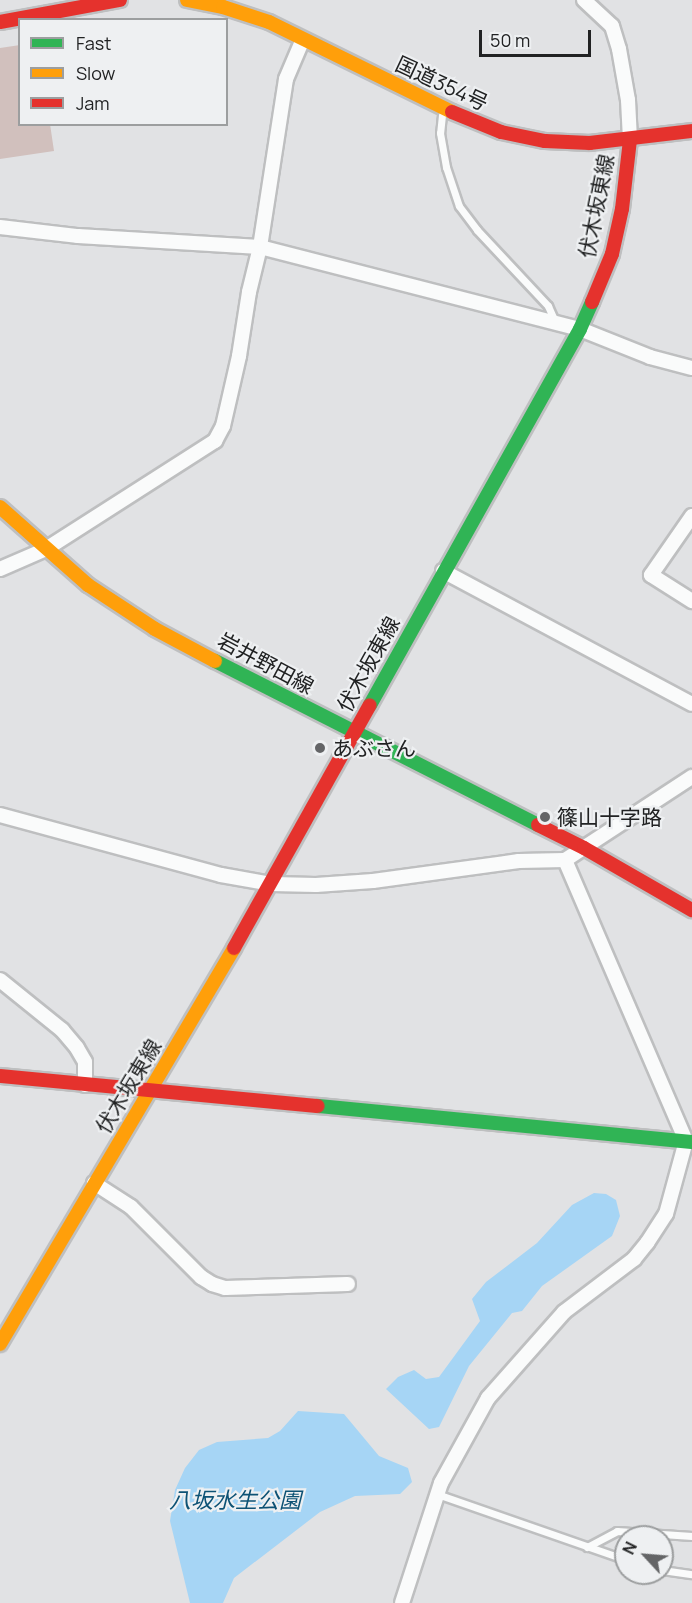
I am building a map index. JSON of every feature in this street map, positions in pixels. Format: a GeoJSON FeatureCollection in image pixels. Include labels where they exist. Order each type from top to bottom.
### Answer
{"type":"FeatureCollection","features":[{"type":"Feature","properties":{"kind":"main road"},"geometry":{"type":"LineString","coordinates":[[22,18],[120,0]]}},
{"type":"Feature","properties":{"kind":"main road","name":"国道354号"},"geometry":{"type":"LineString","coordinates":[[195,0],[269,22],[443,109],[485,127],[528,138],[564,142],[630,140],[692,131]]}},
{"type":"Feature","properties":{"kind":"main road"},"geometry":{"type":"LineString","coordinates":[[0,22],[18,19]]}},
{"type":"Feature","properties":{"kind":"main road","name":"伏木坂東線"},"geometry":{"type":"LineString","coordinates":[[0,1344],[272,884],[443,571],[580,328],[612,254],[622,209],[630,140]]}},
{"type":"Feature","properties":{"kind":"main road","name":"岩井野田線"},"geometry":{"type":"LineString","coordinates":[[0,507],[46,549],[111,601],[146,623],[354,733],[584,848],[692,910]]}},
{"type":"Feature","properties":{"kind":"main road"},"geometry":{"type":"LineString","coordinates":[[0,1076],[689,1141]]}},
{"type":"Feature","properties":{"kind":"street"},"geometry":{"type":"LineString","coordinates":[[589,2],[612,26],[620,49],[628,100],[630,140]]}},
{"type":"Feature","properties":{"kind":"street"},"geometry":{"type":"LineString","coordinates":[[0,569],[46,549],[215,441],[228,406],[260,247],[286,79],[303,39]]}},
{"type":"Feature","properties":{"kind":"street"},"geometry":{"type":"LineString","coordinates":[[0,227],[78,236],[260,247],[580,328],[650,357],[692,369]]}},
{"type":"Feature","properties":{"kind":"street"},"geometry":{"type":"LineString","coordinates":[[692,516],[651,575],[692,601]]}},
{"type":"Feature","properties":{"kind":"street"},"geometry":{"type":"LineString","coordinates":[[443,571],[692,704]]}},
{"type":"Feature","properties":{"kind":"street"},"geometry":{"type":"LineString","coordinates":[[0,815],[221,875],[272,884],[373,881],[507,863],[565,860],[692,777]]}},
{"type":"Feature","properties":{"kind":"street"},"geometry":{"type":"LineString","coordinates":[[402,1603],[437,1494],[488,1398],[564,1312],[634,1259],[647,1243],[666,1214],[689,1141],[565,860]]}},
{"type":"Feature","properties":{"kind":"street"},"geometry":{"type":"LineString","coordinates":[[0,980],[62,1030],[78,1048],[85,1062],[85,1085]]}},
{"type":"Feature","properties":{"kind":"street"},"geometry":{"type":"LineString","coordinates":[[94,1183],[131,1207],[201,1277],[212,1284],[225,1288],[348,1284]]}},
{"type":"Feature","properties":{"kind":"lane"},"geometry":{"type":"LineString","coordinates":[[443,109],[440,133],[446,167],[459,206],[477,230],[548,306],[555,322]]}},
{"type":"Feature","properties":{"kind":"lane"},"geometry":{"type":"LineString","coordinates":[[437,1494],[614,1556]]}},
{"type":"Feature","properties":{"kind":"lane"},"geometry":{"type":"LineString","coordinates":[[587,1547],[617,1532],[692,1536]]}},
{"type":"Feature","properties":{"kind":"lane"},"geometry":{"type":"LineString","coordinates":[[674,1572],[692,1574]]}},
{"type":"Feature","properties":{"kind":"water"},"geometry":{"type":"Polygon","coordinates":[[[594,1193],[606,1194],[616,1200],[620,1216],[612,1236],[542,1286],[522,1311],[512,1313],[469,1366],[439,1427],[429,1429],[386,1389],[398,1377],[414,1370],[426,1379],[439,1377],[480,1321],[472,1299],[486,1282],[537,1243],[572,1205],[594,1193]]]}},
{"type":"Feature","properties":{"kind":"water","name":"八坂水生公園"},"geometry":{"type":"Polygon","coordinates":[[[298,1411],[344,1414],[379,1456],[408,1468],[412,1482],[400,1494],[355,1496],[320,1512],[234,1578],[223,1603],[190,1603],[170,1521],[175,1490],[185,1468],[199,1450],[217,1442],[268,1438],[280,1431],[298,1411]]]}},
{"type":"Feature","properties":{"kind":"building"},"geometry":{"type":"Polygon","coordinates":[[[18,45],[18,126],[50,126],[54,151],[0,159],[0,48],[18,45]]]}},
{"type":"Feature","properties":{"kind":"traffic: fast"},"geometry":{"type":"LineString","coordinates":[[370,705],[580,329],[592,302]]}},
{"type":"Feature","properties":{"kind":"traffic: fast"},"geometry":{"type":"LineString","coordinates":[[215,661],[538,825]]}},
{"type":"Feature","properties":{"kind":"traffic: fast"},"geometry":{"type":"LineString","coordinates":[[318,1106],[692,1142]]}},
{"type":"Feature","properties":{"kind":"traffic: slow"},"geometry":{"type":"LineString","coordinates":[[187,0],[223,7],[269,22],[452,112]]}},
{"type":"Feature","properties":{"kind":"traffic: slow"},"geometry":{"type":"LineString","coordinates":[[0,507],[88,585],[155,629],[215,661]]}},
{"type":"Feature","properties":{"kind":"traffic: slow"},"geometry":{"type":"LineString","coordinates":[[0,1344],[234,948]]}},
{"type":"Feature","properties":{"kind":"traffic: jam"},"geometry":{"type":"LineString","coordinates":[[22,18],[120,0]]}},
{"type":"Feature","properties":{"kind":"traffic: jam"},"geometry":{"type":"LineString","coordinates":[[0,22],[18,19]]}},
{"type":"Feature","properties":{"kind":"traffic: jam"},"geometry":{"type":"LineString","coordinates":[[452,112],[501,132],[545,141],[590,143],[692,131]]}},
{"type":"Feature","properties":{"kind":"traffic: jam"},"geometry":{"type":"LineString","coordinates":[[592,302],[612,254],[622,209],[630,140]]}},
{"type":"Feature","properties":{"kind":"traffic: jam"},"geometry":{"type":"LineString","coordinates":[[234,948],[370,705]]}},
{"type":"Feature","properties":{"kind":"traffic: jam"},"geometry":{"type":"LineString","coordinates":[[538,825],[584,848],[692,910]]}},
{"type":"Feature","properties":{"kind":"traffic: jam"},"geometry":{"type":"LineString","coordinates":[[0,1076],[318,1106]]}},
{"type":"Feature","properties":{"kind":"place","name":"あぶさん"},"geometry":{"type":"Point","coordinates":[320,748]}},
{"type":"Feature","properties":{"kind":"place","name":"篠山十字路"},"geometry":{"type":"Point","coordinates":[545,817]}}]}
